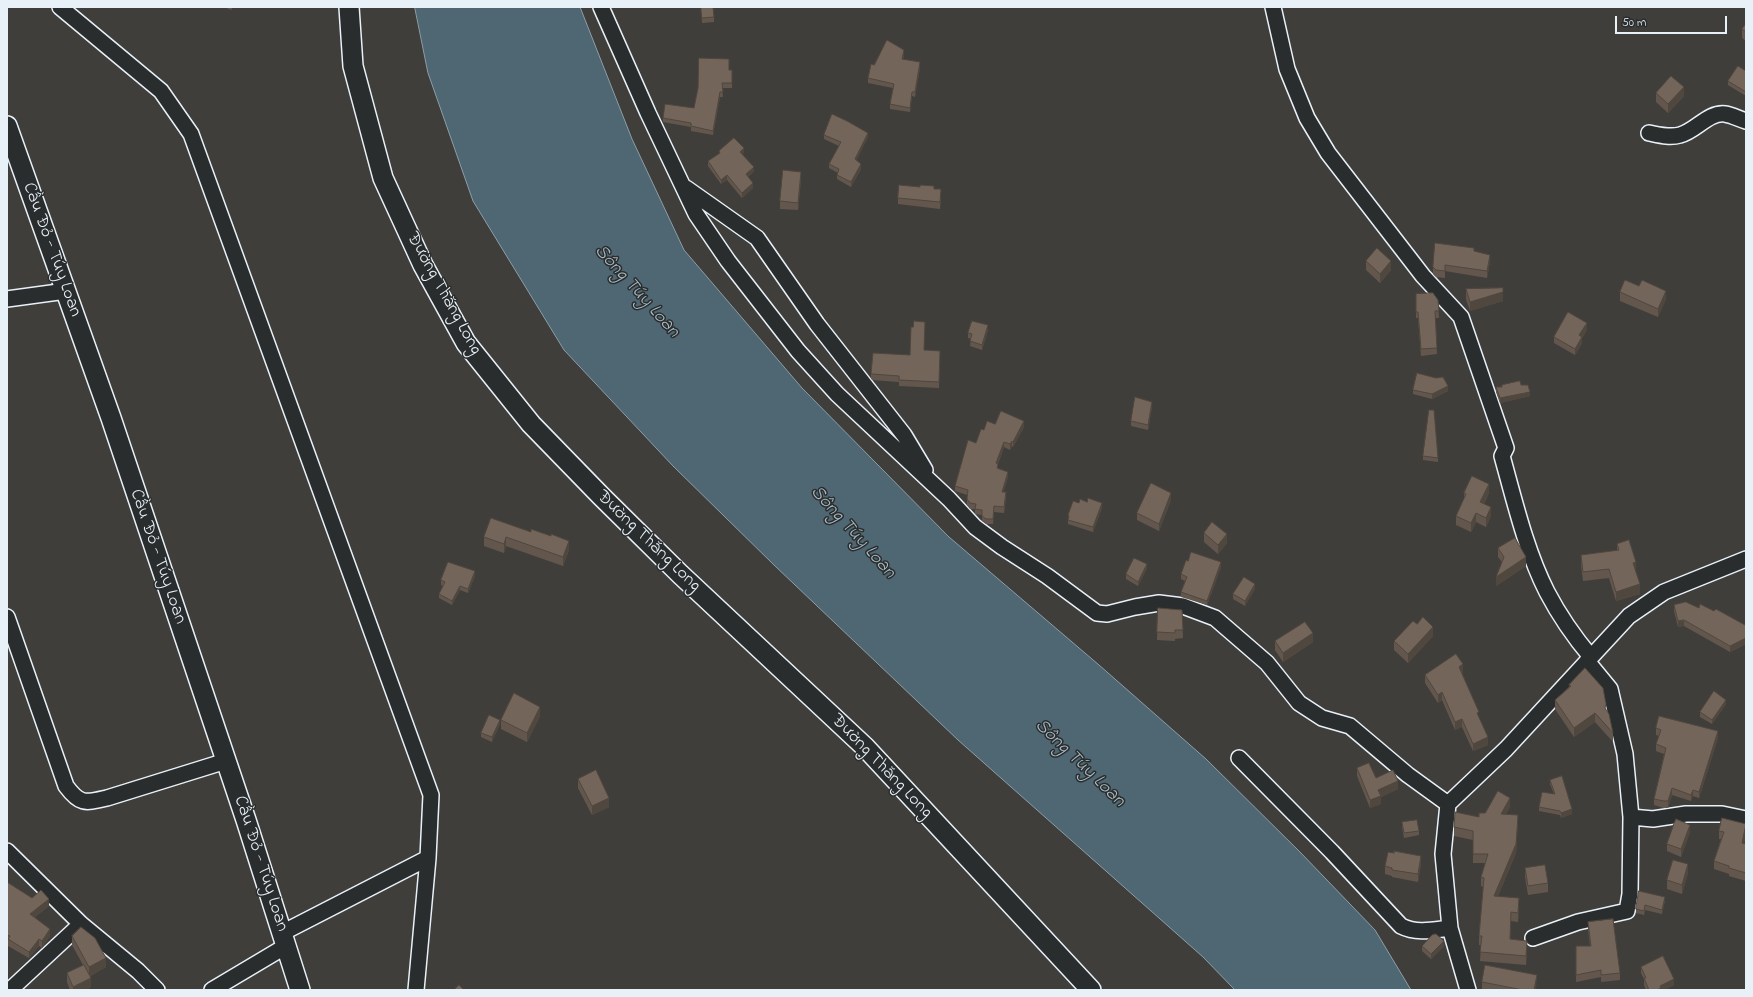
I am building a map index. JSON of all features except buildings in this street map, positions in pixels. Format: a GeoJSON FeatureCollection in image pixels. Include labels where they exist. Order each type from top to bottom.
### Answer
{"type":"FeatureCollection","features":[{"type":"Feature","properties":{"kind":"street"},"geometry":{"type":"LineString","coordinates":[[60,7],[161,92],[191,134],[431,795],[428,858],[416,990]]}},
{"type":"Feature","properties":{"kind":"street","name":"Đường Thăng Long"},"geometry":{"type":"LineString","coordinates":[[349,7],[353,66],[383,178],[423,265],[466,343],[531,424],[680,574],[865,747],[1091,990]]}},
{"type":"Feature","properties":{"kind":"street"},"geometry":{"type":"LineString","coordinates":[[601,7],[682,186],[696,214],[715,243],[798,351],[837,394],[983,534],[1048,576],[1097,613],[1107,614],[1148,604],[1172,604],[1194,609],[1215,618],[1267,663],[1299,703],[1322,718],[1350,726],[1408,775],[1448,804]]}},
{"type":"Feature","properties":{"kind":"street"},"geometry":{"type":"LineString","coordinates":[[1273,7],[1288,69],[1307,118],[1328,153],[1423,276],[1461,317],[1506,448],[1502,456],[1526,540],[1547,591],[1589,659],[1610,688],[1625,754],[1631,817],[1630,894],[1627,911],[1578,922],[1533,938]]}},
{"type":"Feature","properties":{"kind":"street"},"geometry":{"type":"LineString","coordinates":[[1649,133],[1665,136],[1680,135],[1697,127],[1711,116],[1725,114],[1746,121]]}},
{"type":"Feature","properties":{"kind":"street","name":"Cầu Đỏ - Túy Loan"},"geometry":{"type":"LineString","coordinates":[[7,126],[111,418],[226,761],[300,990]]}},
{"type":"Feature","properties":{"kind":"street"},"geometry":{"type":"LineString","coordinates":[[682,186],[757,238],[817,324],[904,435],[930,482]]}},
{"type":"Feature","properties":{"kind":"street"},"geometry":{"type":"LineString","coordinates":[[7,299],[66,292]]}},
{"type":"Feature","properties":{"kind":"street"},"geometry":{"type":"LineString","coordinates":[[1468,990],[1450,928],[1443,854],[1448,804],[1506,749],[1629,616],[1664,592],[1746,560]]}},
{"type":"Feature","properties":{"kind":"street"},"geometry":{"type":"LineString","coordinates":[[7,617],[66,786],[75,798],[88,802],[107,798],[226,761]]}},
{"type":"Feature","properties":{"kind":"street"},"geometry":{"type":"LineString","coordinates":[[1239,758],[1332,852],[1401,926],[1411,931],[1431,931],[1450,928]]}},
{"type":"Feature","properties":{"kind":"street"},"geometry":{"type":"LineString","coordinates":[[1631,817],[1653,819],[1686,814],[1722,814],[1746,819]]}},
{"type":"Feature","properties":{"kind":"street"},"geometry":{"type":"LineString","coordinates":[[7,851],[81,924],[138,971],[158,990]]}},
{"type":"Feature","properties":{"kind":"street"},"geometry":{"type":"LineString","coordinates":[[212,990],[284,939],[428,858]]}},
{"type":"Feature","properties":{"kind":"street"},"geometry":{"type":"LineString","coordinates":[[10,990],[81,924]]}},
{"type":"Feature","properties":{"kind":"water","name":"Sông Túy Loan"},"geometry":{"type":"Polygon","coordinates":[[[415,7],[580,7],[632,139],[684,250],[802,388],[949,537],[1206,759],[1300,852],[1375,930],[1411,990],[1235,990],[1203,957],[958,740],[774,565],[673,466],[564,350],[473,201],[428,73],[415,7]]]}}]}
